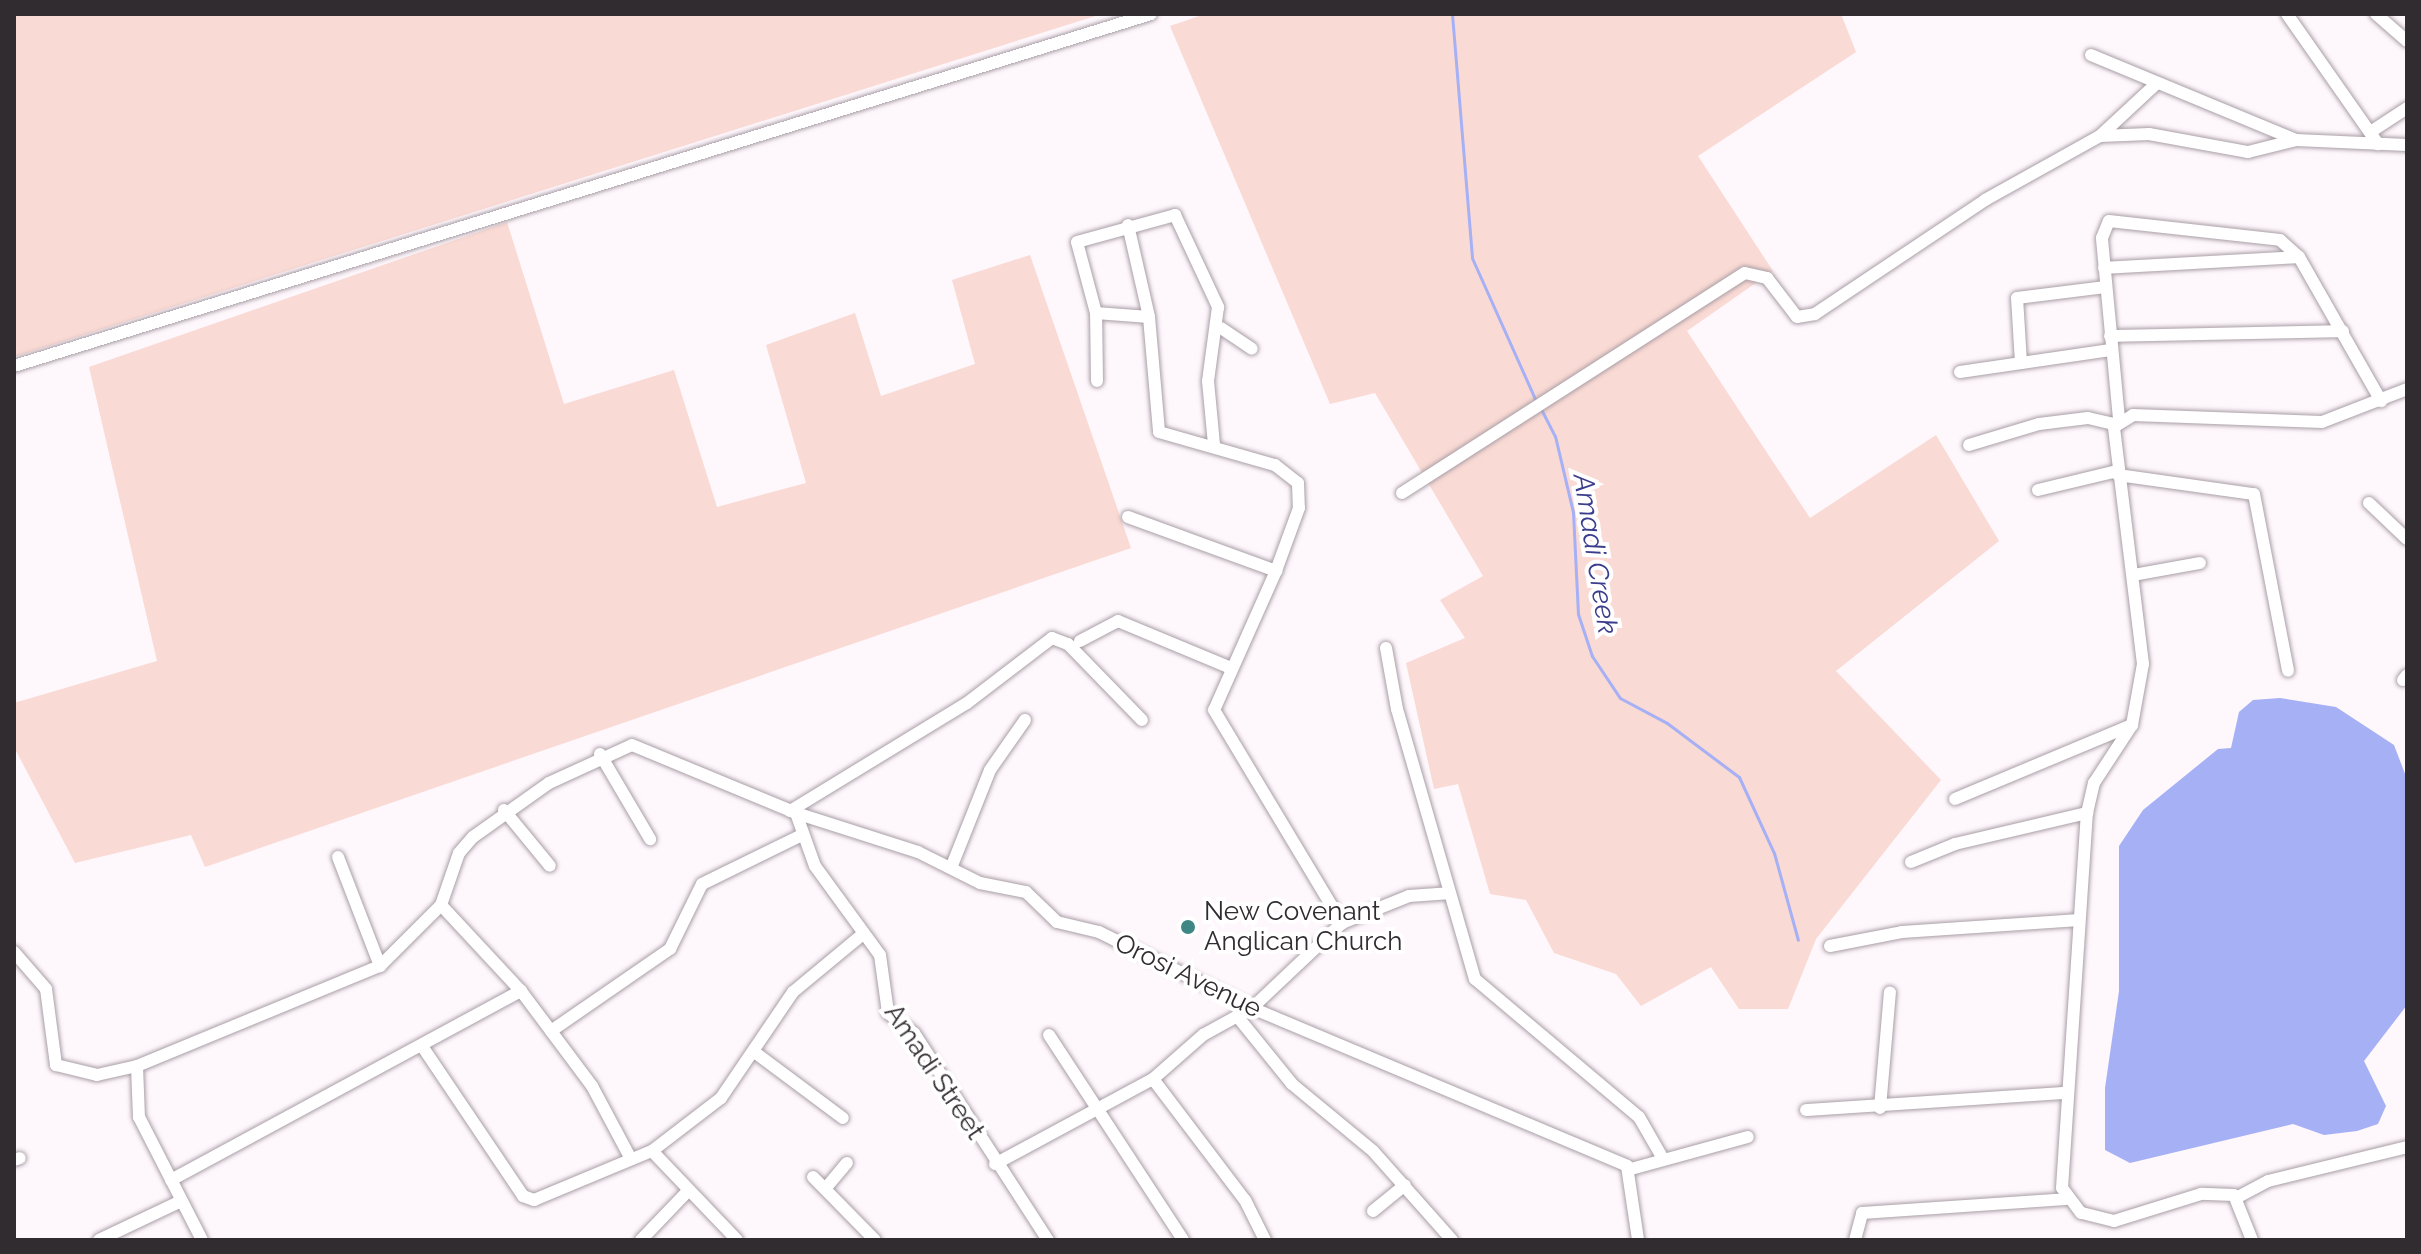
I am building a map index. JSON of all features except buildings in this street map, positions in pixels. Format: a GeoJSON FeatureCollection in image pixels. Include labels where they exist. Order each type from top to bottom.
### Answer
{"type":"FeatureCollection","features":[{"type":"Feature","properties":{"kind":"street"},"geometry":{"type":"LineString","coordinates":[[14,366],[1151,14]]}},
{"type":"Feature","properties":{"kind":"street"},"geometry":{"type":"LineString","coordinates":[[2287,14],[2372,131],[2378,144]]}},
{"type":"Feature","properties":{"kind":"street"},"geometry":{"type":"LineString","coordinates":[[2376,14],[2407,41]]}},
{"type":"Feature","properties":{"kind":"street"},"geometry":{"type":"LineString","coordinates":[[2091,55],[2296,140]]}},
{"type":"Feature","properties":{"kind":"street"},"geometry":{"type":"LineString","coordinates":[[1402,493],[1745,273],[1767,278],[1797,317],[1815,314],[1985,200],[2100,136],[2157,83]]}},
{"type":"Feature","properties":{"kind":"street"},"geometry":{"type":"LineString","coordinates":[[2372,131],[2407,108]]}},
{"type":"Feature","properties":{"kind":"street"},"geometry":{"type":"LineString","coordinates":[[2100,136],[2149,134],[2248,152],[2296,140],[2407,145]]}},
{"type":"Feature","properties":{"kind":"street"},"geometry":{"type":"LineString","coordinates":[[1097,381],[1096,313],[1077,242],[1128,225],[1177,217],[1212,285],[1221,328],[1208,381],[1214,445]]}},
{"type":"Feature","properties":{"kind":"street"},"geometry":{"type":"LineString","coordinates":[[2381,401],[2299,257],[2269,235],[2109,221],[2102,231],[2117,421],[2117,473],[2143,664],[2132,725],[2094,783],[2087,813],[2076,920],[2059,1170],[2066,1199],[2081,1213],[2114,1221],[2201,1194],[2238,1197],[2268,1181],[2407,1147]]}},
{"type":"Feature","properties":{"kind":"street"},"geometry":{"type":"LineString","coordinates":[[1128,225],[1149,317],[1159,432],[1214,445],[1275,465],[1298,483],[1299,508],[1276,571],[1215,699],[1216,719],[1294,833],[1342,923]]}},
{"type":"Feature","properties":{"kind":"street"},"geometry":{"type":"LineString","coordinates":[[2104,268],[2299,257]]}},
{"type":"Feature","properties":{"kind":"street"},"geometry":{"type":"LineString","coordinates":[[2021,363],[2017,298],[2105,287]]}},
{"type":"Feature","properties":{"kind":"street"},"geometry":{"type":"LineString","coordinates":[[1096,313],[1149,317]]}},
{"type":"Feature","properties":{"kind":"street"},"geometry":{"type":"LineString","coordinates":[[1221,328],[1252,349]]}},
{"type":"Feature","properties":{"kind":"street"},"geometry":{"type":"LineString","coordinates":[[2110,336],[2343,331]]}},
{"type":"Feature","properties":{"kind":"street"},"geometry":{"type":"LineString","coordinates":[[1960,372],[2110,350]]}},
{"type":"Feature","properties":{"kind":"street"},"geometry":{"type":"LineString","coordinates":[[1969,445],[2039,424],[2088,418],[2117,421],[2322,422],[2407,389]]}},
{"type":"Feature","properties":{"kind":"street"},"geometry":{"type":"LineString","coordinates":[[2038,490],[2117,473],[2254,494],[2288,671]]}},
{"type":"Feature","properties":{"kind":"street"},"geometry":{"type":"LineString","coordinates":[[2369,503],[2407,539]]}},
{"type":"Feature","properties":{"kind":"street"},"geometry":{"type":"LineString","coordinates":[[1128,517],[1276,571]]}},
{"type":"Feature","properties":{"kind":"street"},"geometry":{"type":"LineString","coordinates":[[2133,575],[2200,563]]}},
{"type":"Feature","properties":{"kind":"street"},"geometry":{"type":"LineString","coordinates":[[1080,641],[1118,621],[1231,668]]}},
{"type":"Feature","properties":{"kind":"street"},"geometry":{"type":"LineString","coordinates":[[793,812],[967,703],[1052,638],[1068,644],[1142,720]]}},
{"type":"Feature","properties":{"kind":"street"},"geometry":{"type":"LineString","coordinates":[[1386,648],[1467,959],[1485,992],[1639,1117],[1662,1157]]}},
{"type":"Feature","properties":{"kind":"street"},"geometry":{"type":"LineString","coordinates":[[951,868],[990,770],[1025,720]]}},
{"type":"Feature","properties":{"kind":"street"},"geometry":{"type":"LineString","coordinates":[[1955,799],[2132,725]]}},
{"type":"Feature","properties":{"kind":"street","name":"Orosi Avenue"},"geometry":{"type":"LineString","coordinates":[[600,754],[632,745],[684,763],[793,812],[1033,895],[1057,922],[1099,932],[1252,1008],[1631,1169]]}},
{"type":"Feature","properties":{"kind":"street"},"geometry":{"type":"LineString","coordinates":[[14,952],[46,989],[56,1065],[97,1075],[137,1066],[380,966],[441,905],[459,853],[504,810],[600,754],[650,839]]}},
{"type":"Feature","properties":{"kind":"street"},"geometry":{"type":"LineString","coordinates":[[504,810],[550,866]]}},
{"type":"Feature","properties":{"kind":"street","name":"Amadi Street"},"geometry":{"type":"LineString","coordinates":[[793,812],[802,835],[884,966],[888,1013],[914,1033],[995,1164],[1048,1240]]}},
{"type":"Feature","properties":{"kind":"street"},"geometry":{"type":"LineString","coordinates":[[1911,862],[1955,844],[2087,813]]}},
{"type":"Feature","properties":{"kind":"street"},"geometry":{"type":"LineString","coordinates":[[551,1031],[670,949],[702,884],[802,835]]}},
{"type":"Feature","properties":{"kind":"street"},"geometry":{"type":"LineString","coordinates":[[338,857],[380,966]]}},
{"type":"Feature","properties":{"kind":"street"},"geometry":{"type":"LineString","coordinates":[[995,1164],[1153,1079],[1252,1008],[1342,923],[1409,896],[1448,893]]}},
{"type":"Feature","properties":{"kind":"street"},"geometry":{"type":"LineString","coordinates":[[441,905],[521,991],[551,1031],[631,1159]]}},
{"type":"Feature","properties":{"kind":"street"},"geometry":{"type":"LineString","coordinates":[[1830,946],[1902,932],[2076,920]]}},
{"type":"Feature","properties":{"kind":"street"},"geometry":{"type":"LineString","coordinates":[[422,1046],[527,1199],[652,1151],[721,1098],[757,1054],[793,992],[863,934]]}},
{"type":"Feature","properties":{"kind":"street"},"geometry":{"type":"LineString","coordinates":[[171,1180],[521,991]]}},
{"type":"Feature","properties":{"kind":"street"},"geometry":{"type":"LineString","coordinates":[[1880,1108],[1890,992]]}},
{"type":"Feature","properties":{"kind":"street"},"geometry":{"type":"LineString","coordinates":[[1237,1016],[1292,1084],[1405,1185],[1452,1240]]}},
{"type":"Feature","properties":{"kind":"street"},"geometry":{"type":"LineString","coordinates":[[1049,1035],[1183,1240]]}},
{"type":"Feature","properties":{"kind":"street"},"geometry":{"type":"LineString","coordinates":[[757,1054],[843,1118]]}},
{"type":"Feature","properties":{"kind":"street"},"geometry":{"type":"LineString","coordinates":[[137,1066],[139,1117],[202,1240]]}},
{"type":"Feature","properties":{"kind":"street"},"geometry":{"type":"LineString","coordinates":[[1153,1079],[1245,1200],[1265,1240]]}},
{"type":"Feature","properties":{"kind":"street"},"geometry":{"type":"LineString","coordinates":[[1806,1110],[1880,1108],[2064,1093]]}},
{"type":"Feature","properties":{"kind":"street"},"geometry":{"type":"LineString","coordinates":[[1638,1240],[1631,1169],[1662,1157],[1748,1137]]}},
{"type":"Feature","properties":{"kind":"street"},"geometry":{"type":"LineString","coordinates":[[652,1151],[737,1240]]}},
{"type":"Feature","properties":{"kind":"street"},"geometry":{"type":"LineString","coordinates":[[825,1189],[847,1163]]}},
{"type":"Feature","properties":{"kind":"street"},"geometry":{"type":"LineString","coordinates":[[813,1177],[875,1240]]}},
{"type":"Feature","properties":{"kind":"street"},"geometry":{"type":"LineString","coordinates":[[1373,1211],[1405,1185]]}},
{"type":"Feature","properties":{"kind":"street"},"geometry":{"type":"LineString","coordinates":[[641,1240],[689,1190]]}},
{"type":"Feature","properties":{"kind":"street"},"geometry":{"type":"LineString","coordinates":[[2238,1197],[2252,1240]]}},
{"type":"Feature","properties":{"kind":"street"},"geometry":{"type":"LineString","coordinates":[[1855,1240],[1862,1213],[2066,1199]]}},
{"type":"Feature","properties":{"kind":"street"},"geometry":{"type":"LineString","coordinates":[[99,1240],[181,1201]]}},
{"type":"Feature","properties":{"kind":"shaded area"},"geometry":{"type":"Polygon","coordinates":[[[14,14],[1102,14],[14,357],[14,14]]]}},
{"type":"Feature","properties":{"kind":"shaded area"},"geometry":{"type":"Polygon","coordinates":[[[1205,14],[1841,14],[1856,52],[1698,156],[1773,271],[1687,331],[1810,518],[1936,435],[1999,541],[1836,671],[1941,780],[1816,939],[1788,1009],[1739,1009],[1711,967],[1641,1006],[1616,974],[1554,953],[1526,900],[1490,894],[1458,784],[1434,789],[1406,663],[1465,638],[1440,600],[1483,576],[1375,393],[1330,404],[1170,26],[1205,14]]]}},
{"type":"Feature","properties":{"kind":"shaded area"},"geometry":{"type":"Polygon","coordinates":[[[507,222],[564,404],[674,370],[717,507],[806,483],[766,345],[855,313],[881,396],[975,364],[952,280],[1030,255],[1131,548],[205,867],[191,835],[75,863],[14,747],[14,703],[157,661],[89,367],[507,222]]]}},
{"type":"Feature","properties":{"kind":"water"},"geometry":{"type":"Polygon","coordinates":[[[2280,698],[2336,707],[2394,745],[2407,779],[2407,1005],[2364,1061],[2386,1106],[2378,1124],[2357,1131],[2324,1135],[2293,1124],[2130,1163],[2105,1150],[2105,1088],[2119,991],[2119,846],[2143,810],[2218,749],[2231,748],[2239,712],[2253,700],[2280,698]]]}},
{"type":"Feature","properties":{"kind":"waterway","name":"Amadi Creek"},"geometry":{"type":"LineString","coordinates":[[1452,14],[1472,258],[1536,401]]}},
{"type":"Feature","properties":{"kind":"waterway","name":"Amadi Creek"},"geometry":{"type":"LineString","coordinates":[[1540,407],[1555,436],[1573,512],[1578,614],[1592,656],[1620,698],[1667,723],[1739,777],[1774,853],[1798,940]]}},
{"type":"Feature","properties":{"kind":"place","name":"New Covenant Anglican Church"},"geometry":{"type":"Point","coordinates":[1188,927]}}]}
